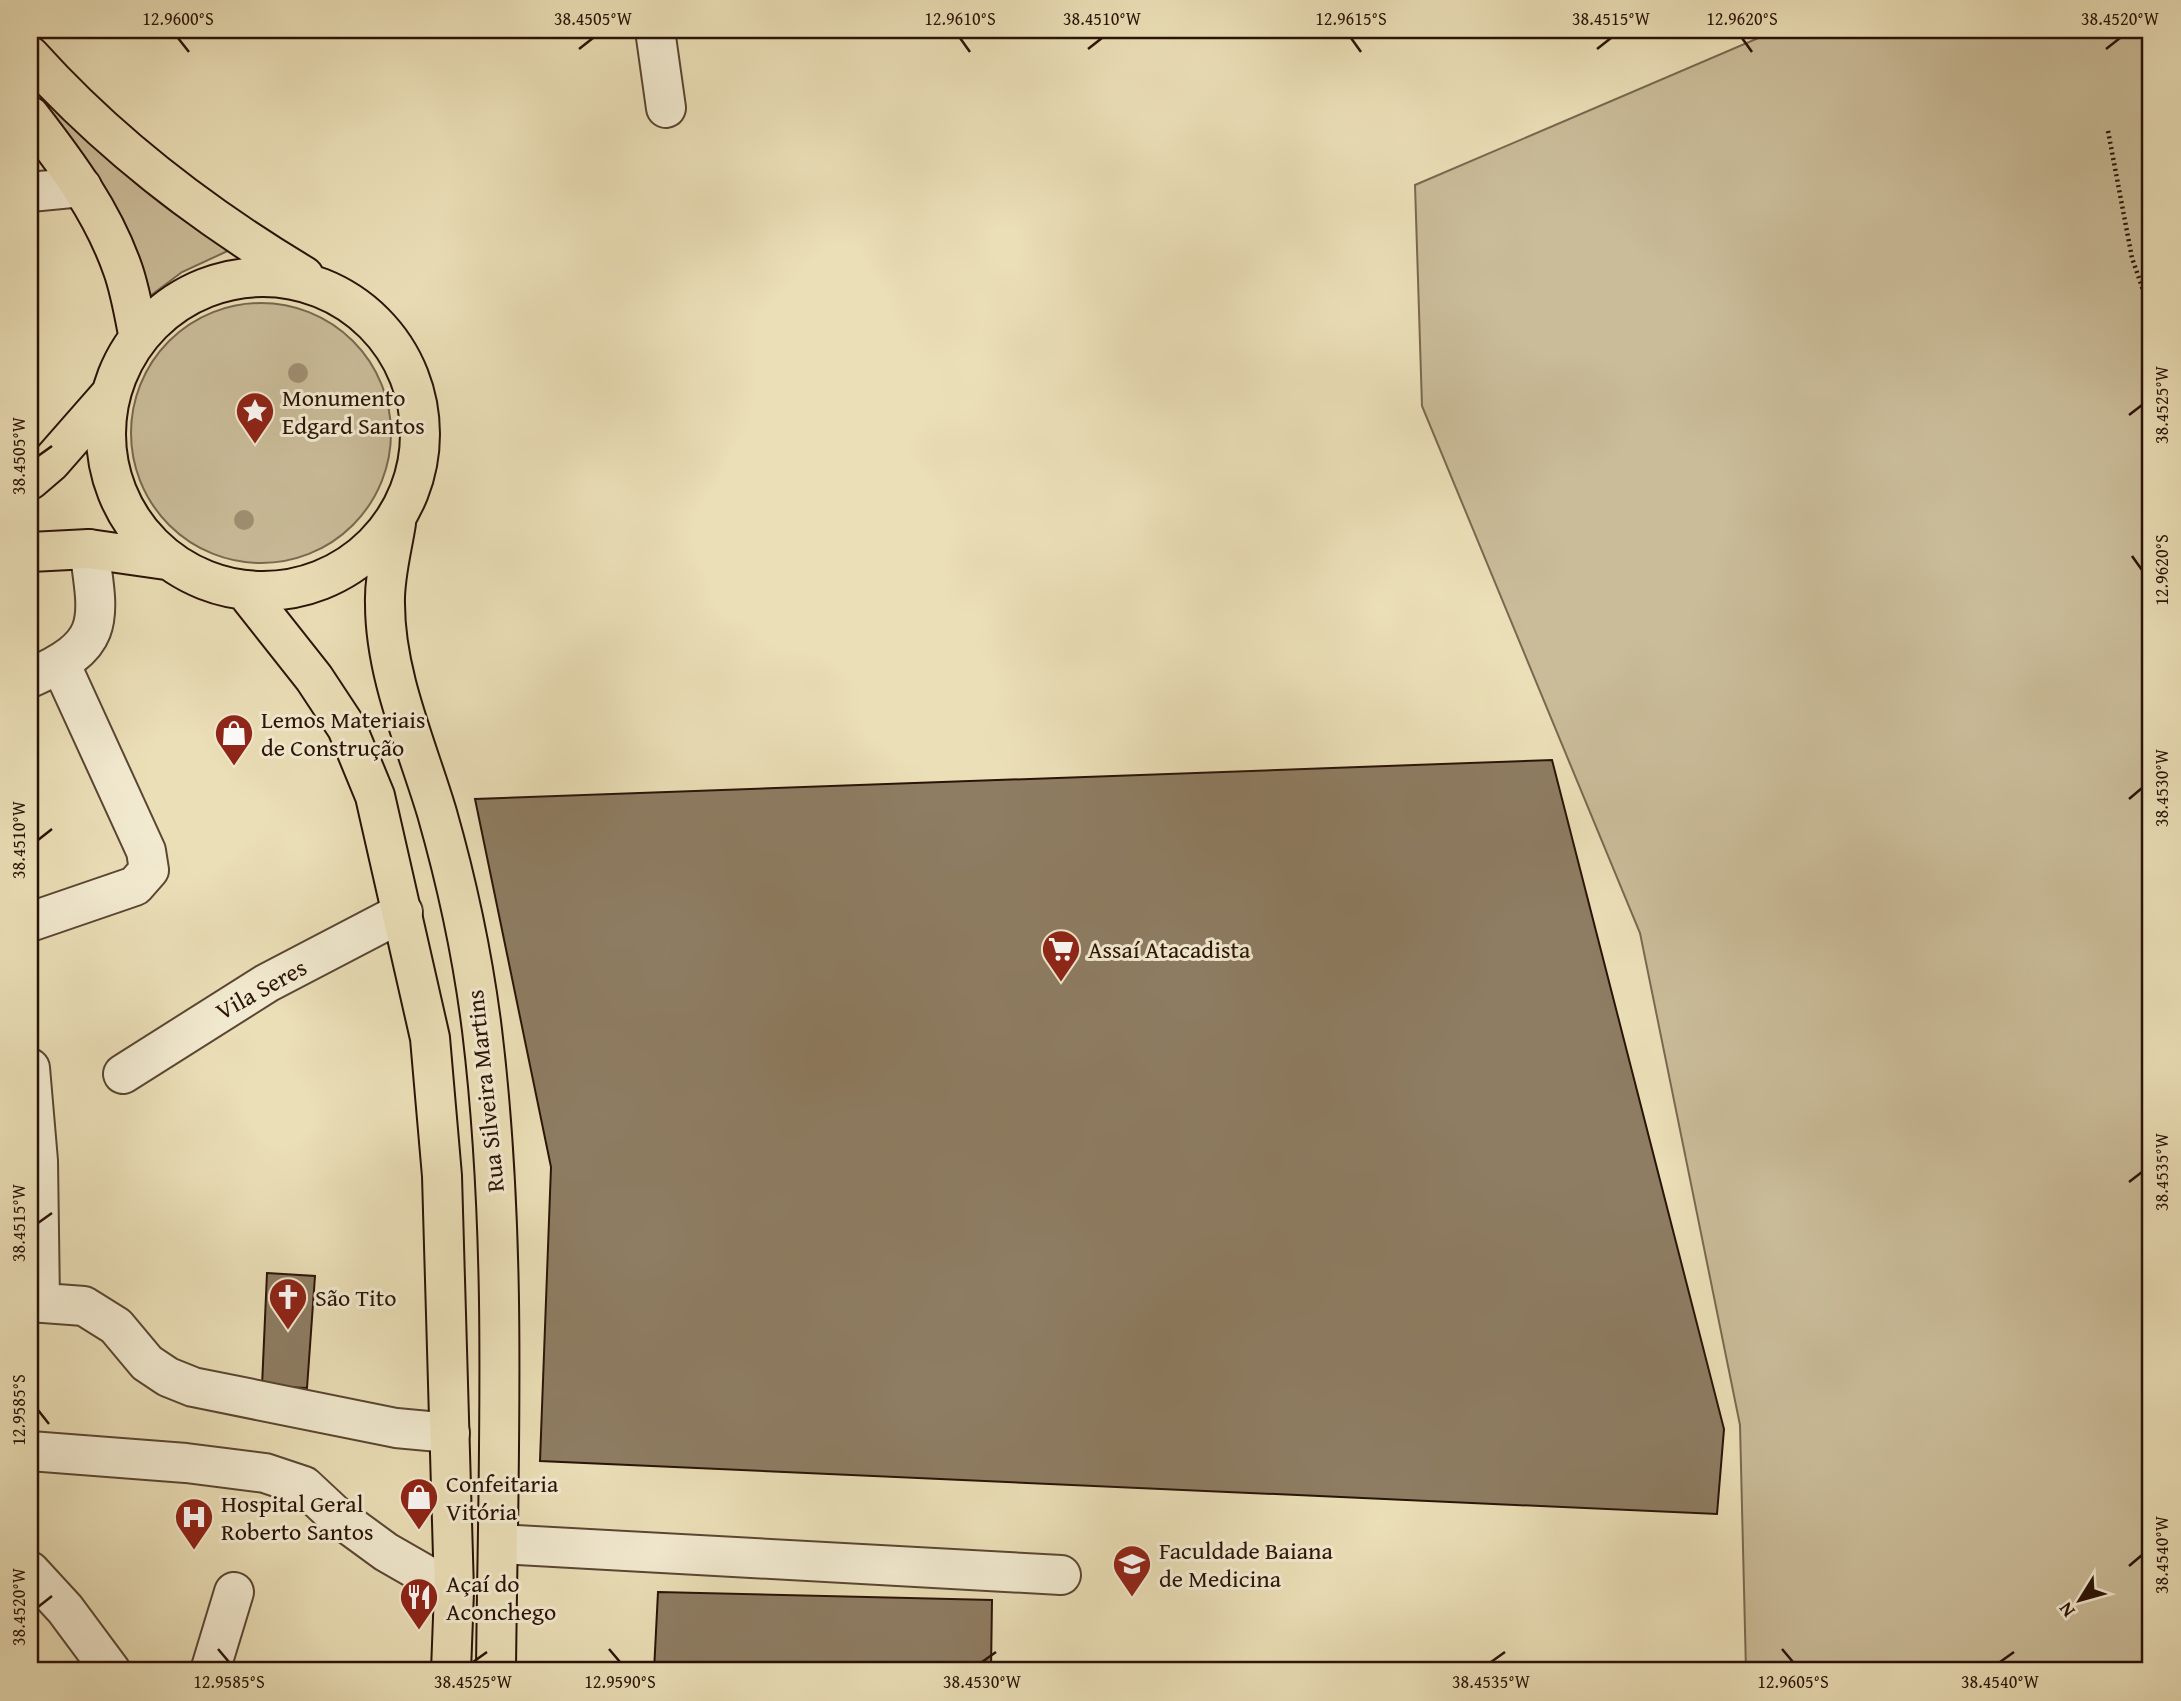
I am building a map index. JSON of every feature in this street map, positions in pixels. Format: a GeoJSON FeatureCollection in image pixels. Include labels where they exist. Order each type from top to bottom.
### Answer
{"type":"FeatureCollection","features":[{"type":"Feature","properties":{"kind":"main road"},"geometry":{"type":"LineString","coordinates":[[30,57],[64,94],[145,168],[201,211],[376,321],[414,383],[421,456],[396,523],[355,564],[303,588],[246,592],[221,587],[166,560],[89,550],[30,552]]}},
{"type":"Feature","properties":{"kind":"main road"},"geometry":{"type":"LineString","coordinates":[[30,116],[82,187],[107,230],[124,272],[138,334]]}},
{"type":"Feature","properties":{"kind":"main road"},"geometry":{"type":"LineString","coordinates":[[30,480],[51,462],[108,397],[138,334],[188,292],[250,275],[315,283]]}},
{"type":"Feature","properties":{"kind":"main road"},"geometry":{"type":"LineString","coordinates":[[108,397],[106,457],[126,514],[166,560]]}},
{"type":"Feature","properties":{"kind":"main road","name":"Rua Silveira Martins"},"geometry":{"type":"LineString","coordinates":[[396,523],[384,603],[389,645],[438,817],[465,931],[482,1029],[500,1257],[496,1671]]}},
{"type":"Feature","properties":{"kind":"main road","name":"Rua Silveira Martins"},"geometry":{"type":"LineString","coordinates":[[246,592],[314,678],[347,728],[375,796],[430,1038],[442,1176],[454,1591],[451,1671]]}},
{"type":"Feature","properties":{"kind":"street"},"geometry":{"type":"LineString","coordinates":[[655,30],[666,108]]}},
{"type":"Feature","properties":{"kind":"street"},"geometry":{"type":"LineString","coordinates":[[30,192],[82,187]]}},
{"type":"Feature","properties":{"kind":"street"},"geometry":{"type":"LineString","coordinates":[[30,922],[135,886],[149,870],[146,852],[45,671],[81,649],[94,629],[97,605],[89,550]]}},
{"type":"Feature","properties":{"kind":"street","name":"Vila Seres"},"geometry":{"type":"LineString","coordinates":[[123,1074],[267,983],[403,912]]}},
{"type":"Feature","properties":{"kind":"street"},"geometry":{"type":"LineString","coordinates":[[30,1068],[38,1161],[35,1302],[84,1306],[101,1315],[116,1326],[147,1363],[168,1377],[194,1387],[396,1428],[450,1433]]}},
{"type":"Feature","properties":{"kind":"street"},"geometry":{"type":"LineString","coordinates":[[30,1451],[186,1463],[265,1473],[304,1486],[334,1514],[386,1552],[454,1591]]}},
{"type":"Feature","properties":{"kind":"street"},"geometry":{"type":"LineString","coordinates":[[498,1544],[1061,1575]]}},
{"type":"Feature","properties":{"kind":"street"},"geometry":{"type":"LineString","coordinates":[[30,1571],[65,1609],[111,1671]]}},
{"type":"Feature","properties":{"kind":"street"},"geometry":{"type":"LineString","coordinates":[[210,1671],[234,1592]]}},
{"type":"Feature","properties":{"kind":"path"},"geometry":{"type":"LineString","coordinates":[[2108,131],[2132,258],[2151,313]]}},
{"type":"Feature","properties":{"kind":"shaded area"},"geometry":{"type":"Polygon","coordinates":[[[1777,30],[2151,30],[2151,1671],[1746,1671],[1740,1425],[1640,933],[1422,406],[1415,185],[1777,30]]]}},
{"type":"Feature","properties":{"kind":"shaded area"},"geometry":{"type":"Polygon","coordinates":[[[30,82],[150,194],[203,233],[232,249],[182,272],[146,299],[140,269],[117,214],[102,188],[30,90],[30,82]]]}},
{"type":"Feature","properties":{"kind":"shaded area"},"geometry":{"type":"Polygon","coordinates":[[[261,303],[311,313],[333,325],[353,341],[369,361],[381,383],[391,433],[381,483],[369,505],[353,525],[333,541],[311,553],[261,563],[211,553],[189,541],[169,525],[153,505],[141,483],[131,433],[141,383],[153,361],[169,341],[189,325],[211,313],[261,303]]]}},
{"type":"Feature","properties":{"kind":"building","name":"Assaí Atacadista"},"geometry":{"type":"Polygon","coordinates":[[[1552,760],[1724,1429],[1717,1514],[540,1461],[551,1167],[475,799],[1552,760]]]}},
{"type":"Feature","properties":{"kind":"building","name":"São Tito"},"geometry":{"type":"Polygon","coordinates":[[[267,1273],[315,1276],[307,1388],[262,1386],[267,1273]]]}},
{"type":"Feature","properties":{"kind":"building"},"geometry":{"type":"Polygon","coordinates":[[[658,1592],[992,1600],[991,1671],[654,1671],[658,1592]]]}},
{"type":"Feature","properties":{"kind":"place","name":"Monumento Edgard Santos"},"geometry":{"type":"Point","coordinates":[255,445]}},
{"type":"Feature","properties":{"kind":"place","name":"Lemos Materiais de Construção"},"geometry":{"type":"Point","coordinates":[234,767]}},
{"type":"Feature","properties":{"kind":"place","name":"Assaí Atacadista"},"geometry":{"type":"Point","coordinates":[1061,983]}},
{"type":"Feature","properties":{"kind":"place","name":"São Tito"},"geometry":{"type":"Point","coordinates":[288,1331]}},
{"type":"Feature","properties":{"kind":"place","name":"Confeitaria Vitória"},"geometry":{"type":"Point","coordinates":[419,1531]}},
{"type":"Feature","properties":{"kind":"place","name":"Hospital Geral Roberto Santos"},"geometry":{"type":"Point","coordinates":[194,1551]}},
{"type":"Feature","properties":{"kind":"place","name":"Faculdade Baiana de Medicina"},"geometry":{"type":"Point","coordinates":[1132,1598]}},
{"type":"Feature","properties":{"kind":"place","name":"Açaí do Aconchego"},"geometry":{"type":"Point","coordinates":[419,1631]}}]}
